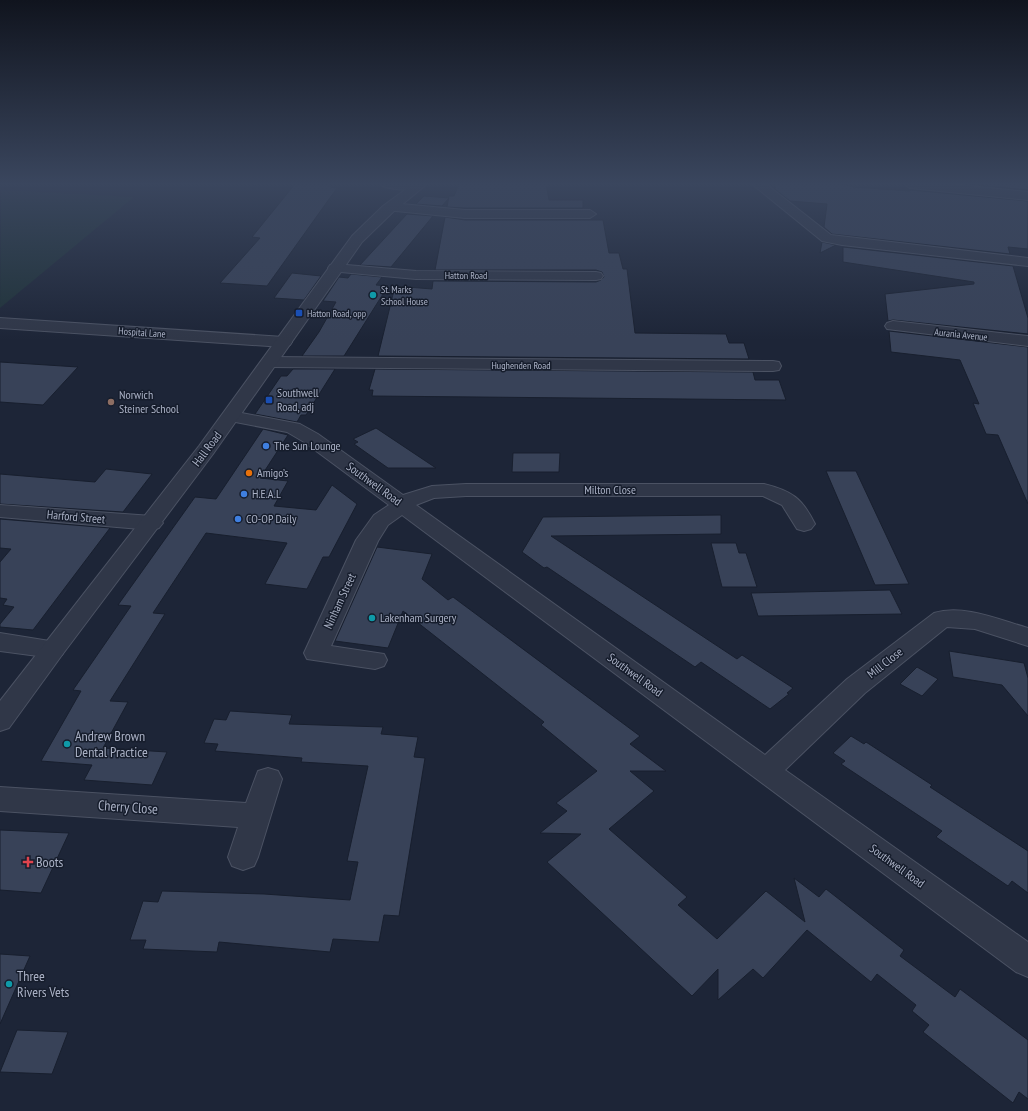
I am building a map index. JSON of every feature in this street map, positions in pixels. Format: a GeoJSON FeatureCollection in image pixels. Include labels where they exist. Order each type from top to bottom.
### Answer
{"type":"FeatureCollection","features":[{"type":"Feature","properties":{"kind":"street","name":"Hall Road"},"geometry":{"type":"LineString","coordinates":[[0,721],[53,649],[152,523],[270,362],[335,268],[361,236]]}},
{"type":"Feature","properties":{"kind":"street"},"geometry":{"type":"LineString","coordinates":[[824,236],[842,242],[1028,262]]}},
{"type":"Feature","properties":{"kind":"street","name":"Hatton Road"},"geometry":{"type":"LineString","coordinates":[[335,268],[416,274],[596,276]]}},
{"type":"Feature","properties":{"kind":"street","name":"Hospital Lane"},"geometry":{"type":"LineString","coordinates":[[0,323],[284,342]]}},
{"type":"Feature","properties":{"kind":"street","name":"Aurania Avenue"},"geometry":{"type":"LineString","coordinates":[[893,326],[1028,341]]}},
{"type":"Feature","properties":{"kind":"street","name":"Hughenden Road"},"geometry":{"type":"LineString","coordinates":[[270,362],[773,366]]}},
{"type":"Feature","properties":{"kind":"street","name":"Southwell Road"},"geometry":{"type":"LineString","coordinates":[[231,416],[293,428],[312,438],[1028,961]]}},
{"type":"Feature","properties":{"kind":"street","name":"Milton Close"},"geometry":{"type":"LineString","coordinates":[[402,504],[413,498],[432,492],[453,491],[764,490],[780,494],[794,503],[804,524]]}},
{"type":"Feature","properties":{"kind":"street","name":"Ninham Street"},"geometry":{"type":"LineString","coordinates":[[375,660],[316,653],[367,540],[381,520],[402,504]]}},
{"type":"Feature","properties":{"kind":"street","name":"Harford Street"},"geometry":{"type":"LineString","coordinates":[[0,511],[152,523]]}},
{"type":"Feature","properties":{"kind":"street","name":"Mill Close"},"geometry":{"type":"LineString","coordinates":[[766,771],[856,686],[942,619],[976,621],[1028,637]]}},
{"type":"Feature","properties":{"kind":"street"},"geometry":{"type":"LineString","coordinates":[[0,642],[53,649]]}},
{"type":"Feature","properties":{"kind":"street"},"geometry":{"type":"LineString","coordinates":[[243,857],[268,778]]}},
{"type":"Feature","properties":{"kind":"street","name":"Cherry Close"},"geometry":{"type":"LineString","coordinates":[[0,799],[256,816]]}},
{"type":"Feature","properties":{"kind":"shaded area"},"geometry":{"type":"Polygon","coordinates":[[[1,236],[87,236],[0,308],[1,236]]]}},
{"type":"Feature","properties":{"kind":"building"},"geometry":{"type":"Polygon","coordinates":[[[303,236],[267,286],[220,283],[260,238],[252,237],[303,236]]]}},
{"type":"Feature","properties":{"kind":"building"},"geometry":{"type":"Polygon","coordinates":[[[387,236],[417,236],[391,267],[360,265],[387,236]]]}},
{"type":"Feature","properties":{"kind":"building"},"geometry":{"type":"Polygon","coordinates":[[[441,236],[606,236],[609,253],[619,253],[623,269],[627,269],[635,333],[726,334],[729,343],[744,343],[749,359],[378,356],[395,286],[432,289],[433,281],[596,282],[604,277],[602,272],[596,270],[435,270],[441,236]]]}},
{"type":"Feature","properties":{"kind":"building"},"geometry":{"type":"Polygon","coordinates":[[[848,236],[1028,236],[1028,249],[1008,247],[1010,254],[848,236]]]}},
{"type":"Feature","properties":{"kind":"building"},"geometry":{"type":"Polygon","coordinates":[[[822,242],[836,245],[820,253],[822,242]]]}},
{"type":"Feature","properties":{"kind":"building"},"geometry":{"type":"Polygon","coordinates":[[[843,247],[1013,266],[1028,318],[1028,334],[893,320],[888,321],[885,294],[974,284],[974,282],[843,262],[843,247]]]}},
{"type":"Feature","properties":{"kind":"building"},"geometry":{"type":"Polygon","coordinates":[[[292,273],[321,276],[304,300],[274,298],[292,273]]]}},
{"type":"Feature","properties":{"kind":"building"},"geometry":{"type":"Polygon","coordinates":[[[351,274],[382,277],[376,285],[388,286],[344,356],[302,356],[319,332],[336,302],[323,301],[339,277],[348,278],[351,274]]]}},
{"type":"Feature","properties":{"kind":"building"},"geometry":{"type":"Polygon","coordinates":[[[889,331],[1028,347],[1028,504],[998,435],[986,434],[973,403],[979,404],[960,360],[891,352],[889,331]]]}},
{"type":"Feature","properties":{"kind":"building"},"geometry":{"type":"Polygon","coordinates":[[[0,362],[78,367],[43,405],[0,402],[0,362]]]}},
{"type":"Feature","properties":{"kind":"building"},"geometry":{"type":"Polygon","coordinates":[[[293,369],[335,369],[306,415],[301,415],[297,422],[255,414],[281,376],[287,376],[293,369]]]}},
{"type":"Feature","properties":{"kind":"building"},"geometry":{"type":"Polygon","coordinates":[[[375,369],[753,372],[755,380],[779,380],[786,400],[372,396],[373,390],[369,390],[375,369]]]}},
{"type":"Feature","properties":{"kind":"building"},"geometry":{"type":"Polygon","coordinates":[[[376,428],[436,468],[388,468],[354,444],[358,442],[353,439],[376,428]]]}},
{"type":"Feature","properties":{"kind":"building"},"geometry":{"type":"Polygon","coordinates":[[[263,429],[288,435],[260,478],[288,481],[274,506],[316,510],[332,485],[357,504],[329,557],[323,557],[307,589],[265,584],[287,543],[206,533],[153,613],[165,614],[110,701],[128,702],[103,748],[167,752],[152,785],[84,780],[92,765],[41,761],[81,691],[73,690],[131,606],[118,605],[195,497],[216,499],[263,429]]]}},
{"type":"Feature","properties":{"kind":"building"},"geometry":{"type":"Polygon","coordinates":[[[513,453],[560,453],[559,472],[512,472],[513,453]]]}},
{"type":"Feature","properties":{"kind":"building"},"geometry":{"type":"Polygon","coordinates":[[[106,469],[152,474],[123,512],[0,504],[0,474],[95,482],[106,469]]]}},
{"type":"Feature","properties":{"kind":"building"},"geometry":{"type":"Polygon","coordinates":[[[826,471],[856,471],[909,584],[875,585],[826,471]]]}},
{"type":"Feature","properties":{"kind":"building"},"geometry":{"type":"Polygon","coordinates":[[[721,515],[721,534],[551,536],[737,659],[742,655],[793,688],[787,693],[789,694],[770,709],[701,662],[695,667],[547,567],[544,568],[522,552],[543,517],[721,515]]]}},
{"type":"Feature","properties":{"kind":"building"},"geometry":{"type":"Polygon","coordinates":[[[0,519],[110,528],[33,630],[0,627],[0,624],[14,607],[3,605],[7,599],[0,598],[0,562],[11,549],[0,548],[0,519]]]}},
{"type":"Feature","properties":{"kind":"building"},"geometry":{"type":"Polygon","coordinates":[[[711,543],[736,543],[739,553],[746,553],[757,587],[722,587],[711,543]]]}},
{"type":"Feature","properties":{"kind":"building"},"geometry":{"type":"Polygon","coordinates":[[[377,547],[432,554],[422,579],[448,600],[453,597],[640,736],[630,744],[666,771],[630,771],[654,791],[609,829],[687,897],[678,905],[717,939],[766,891],[805,922],[794,878],[819,897],[826,889],[904,950],[900,956],[955,997],[960,989],[1028,1040],[1028,1099],[1019,1092],[1013,1103],[923,1032],[929,1025],[912,1011],[916,1005],[877,974],[871,982],[807,930],[763,978],[753,969],[718,1000],[718,969],[692,996],[547,862],[581,834],[540,833],[567,811],[556,803],[597,771],[541,725],[544,722],[403,611],[388,648],[335,641],[377,547]]]}},
{"type":"Feature","properties":{"kind":"building"},"geometry":{"type":"Polygon","coordinates":[[[890,590],[902,614],[758,616],[751,593],[890,590]]]}},
{"type":"Feature","properties":{"kind":"building"},"geometry":{"type":"Polygon","coordinates":[[[949,651],[1024,663],[1028,678],[1028,716],[1002,685],[953,677],[949,651]]]}},
{"type":"Feature","properties":{"kind":"building"},"geometry":{"type":"Polygon","coordinates":[[[917,667],[938,679],[922,696],[900,684],[917,667]]]}},
{"type":"Feature","properties":{"kind":"building"},"geometry":{"type":"Polygon","coordinates":[[[230,711],[292,715],[289,724],[383,727],[381,734],[418,737],[414,757],[425,758],[399,916],[384,915],[379,942],[333,939],[330,952],[219,942],[217,952],[143,949],[146,940],[130,940],[143,901],[158,902],[162,891],[264,894],[350,900],[358,862],[347,861],[368,766],[301,762],[302,758],[215,751],[218,744],[204,743],[214,719],[226,720],[230,711]]]}},
{"type":"Feature","properties":{"kind":"building"},"geometry":{"type":"Polygon","coordinates":[[[851,736],[864,744],[866,742],[932,785],[930,787],[1028,851],[1028,893],[1012,881],[1008,886],[936,837],[942,831],[841,764],[845,761],[833,753],[851,736]]]}},
{"type":"Feature","properties":{"kind":"building","name":"Boots"},"geometry":{"type":"Polygon","coordinates":[[[0,830],[69,833],[41,893],[0,890],[0,830]]]}},
{"type":"Feature","properties":{"kind":"building","name":"Three Rivers Vets"},"geometry":{"type":"Polygon","coordinates":[[[0,954],[30,956],[0,1024],[0,954]]]}},
{"type":"Feature","properties":{"kind":"building"},"geometry":{"type":"Polygon","coordinates":[[[17,1030],[68,1032],[52,1074],[0,1072],[17,1030]]]}},
{"type":"Feature","properties":{"kind":"place","name":"St. Marks School House"},"geometry":{"type":"Point","coordinates":[373,295]}},
{"type":"Feature","properties":{"kind":"place","name":"Hatton Road, opp"},"geometry":{"type":"Point","coordinates":[299,313]}},
{"type":"Feature","properties":{"kind":"place","name":"Southwell Road, adj"},"geometry":{"type":"Point","coordinates":[269,400]}},
{"type":"Feature","properties":{"kind":"place","name":"Norwich Steiner School"},"geometry":{"type":"Point","coordinates":[111,402]}},
{"type":"Feature","properties":{"kind":"place","name":"The Sun Lounge"},"geometry":{"type":"Point","coordinates":[266,446]}},
{"type":"Feature","properties":{"kind":"place","name":"Amigo’s"},"geometry":{"type":"Point","coordinates":[249,473]}},
{"type":"Feature","properties":{"kind":"place","name":"H.E.A.L"},"geometry":{"type":"Point","coordinates":[244,494]}},
{"type":"Feature","properties":{"kind":"place","name":"CO-OP Daily"},"geometry":{"type":"Point","coordinates":[238,519]}},
{"type":"Feature","properties":{"kind":"place","name":"Lakenham Surgery"},"geometry":{"type":"Point","coordinates":[372,618]}},
{"type":"Feature","properties":{"kind":"place","name":"Andrew Brown Dental Practice"},"geometry":{"type":"Point","coordinates":[67,744]}},
{"type":"Feature","properties":{"kind":"place","name":"Boots"},"geometry":{"type":"Point","coordinates":[28,862]}},
{"type":"Feature","properties":{"kind":"place","name":"Three Rivers Vets"},"geometry":{"type":"Point","coordinates":[9,984]}}]}
